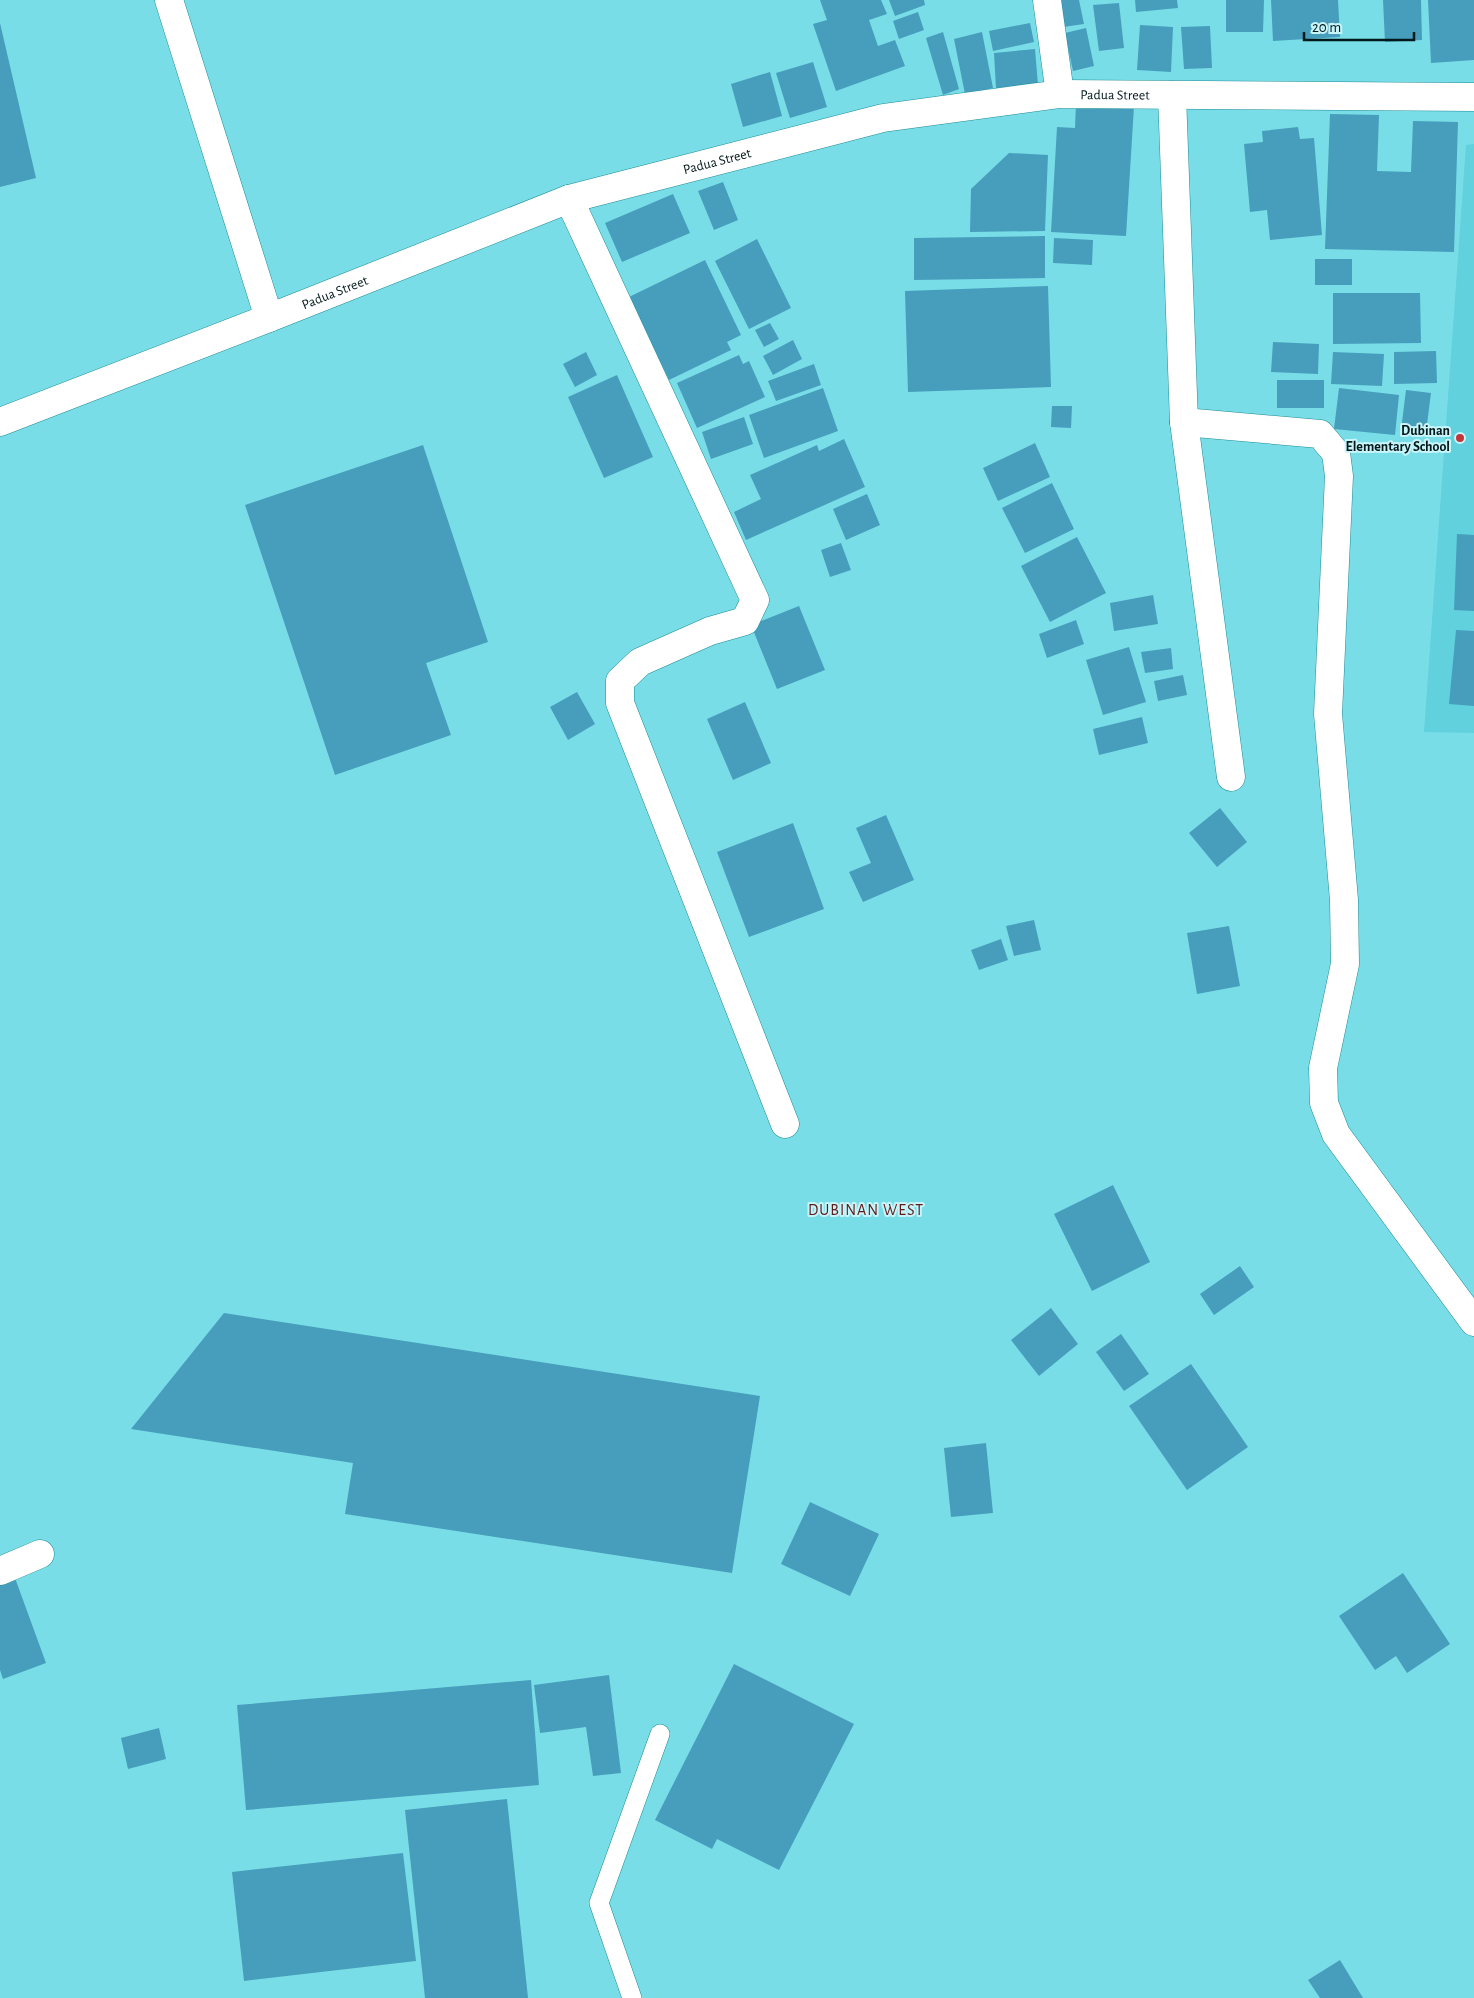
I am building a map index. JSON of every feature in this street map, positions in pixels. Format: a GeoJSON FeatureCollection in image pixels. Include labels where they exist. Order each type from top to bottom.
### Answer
{"type":"FeatureCollection","features":[{"type":"Feature","properties":{"kind":"street"},"geometry":{"type":"LineString","coordinates":[[170,0],[269,318]]}},
{"type":"Feature","properties":{"kind":"street"},"geometry":{"type":"LineString","coordinates":[[1047,0],[1060,94]]}},
{"type":"Feature","properties":{"kind":"street","name":"Padua Street"},"geometry":{"type":"LineString","coordinates":[[0,422],[569,199],[882,118],[1060,94],[1474,98]]}},
{"type":"Feature","properties":{"kind":"street"},"geometry":{"type":"LineString","coordinates":[[1172,95],[1184,422],[1231,776]]}},
{"type":"Feature","properties":{"kind":"street"},"geometry":{"type":"LineString","coordinates":[[569,199],[755,600],[745,621],[710,631],[640,662],[620,681],[620,704],[786,1124]]}},
{"type":"Feature","properties":{"kind":"street"},"geometry":{"type":"LineString","coordinates":[[1184,422],[1320,434],[1336,453],[1339,476],[1328,714],[1344,900],[1345,964],[1323,1068],[1324,1103],[1336,1134],[1474,1322]]}},
{"type":"Feature","properties":{"kind":"street"},"geometry":{"type":"LineString","coordinates":[[0,1571],[40,1554]]}},
{"type":"Feature","properties":{"kind":"lane"},"geometry":{"type":"LineString","coordinates":[[632,1998],[599,1902],[660,1734]]}},
{"type":"Feature","properties":{"kind":"shaded area","name":"Dubinan Elementary School"},"geometry":{"type":"Polygon","coordinates":[[[1474,144],[1474,733],[1424,732],[1466,145],[1474,144]]]}},
{"type":"Feature","properties":{"kind":"building"},"geometry":{"type":"Polygon","coordinates":[[[820,0],[881,0],[887,14],[869,20],[878,46],[895,40],[905,66],[836,91],[813,24],[827,20],[820,0]]]}},
{"type":"Feature","properties":{"kind":"building"},"geometry":{"type":"Polygon","coordinates":[[[889,0],[924,0],[925,5],[895,16],[889,0]]]}},
{"type":"Feature","properties":{"kind":"building"},"geometry":{"type":"Polygon","coordinates":[[[1058,0],[1079,0],[1084,24],[1063,27],[1058,0]]]}},
{"type":"Feature","properties":{"kind":"building"},"geometry":{"type":"Polygon","coordinates":[[[1135,0],[1177,0],[1178,8],[1136,12],[1135,0]]]}},
{"type":"Feature","properties":{"kind":"building"},"geometry":{"type":"Polygon","coordinates":[[[1226,0],[1264,0],[1263,32],[1226,32],[1226,0]]]}},
{"type":"Feature","properties":{"kind":"building"},"geometry":{"type":"Polygon","coordinates":[[[1271,0],[1338,0],[1340,37],[1273,41],[1271,0]]]}},
{"type":"Feature","properties":{"kind":"building"},"geometry":{"type":"Polygon","coordinates":[[[1383,0],[1421,0],[1422,40],[1385,42],[1383,0]]]}},
{"type":"Feature","properties":{"kind":"building"},"geometry":{"type":"Polygon","coordinates":[[[1428,0],[1474,0],[1474,60],[1431,63],[1428,0]]]}},
{"type":"Feature","properties":{"kind":"building"},"geometry":{"type":"Polygon","coordinates":[[[1119,3],[1124,48],[1099,51],[1093,5],[1119,3]]]}},
{"type":"Feature","properties":{"kind":"building"},"geometry":{"type":"Polygon","coordinates":[[[918,12],[924,30],[899,39],[893,21],[918,12]]]}},
{"type":"Feature","properties":{"kind":"building"},"geometry":{"type":"Polygon","coordinates":[[[0,23],[36,178],[0,187],[0,23]]]}},
{"type":"Feature","properties":{"kind":"building"},"geometry":{"type":"Polygon","coordinates":[[[1030,23],[1034,42],[993,51],[989,31],[1030,23]]]}},
{"type":"Feature","properties":{"kind":"building"},"geometry":{"type":"Polygon","coordinates":[[[1140,25],[1173,27],[1171,72],[1137,70],[1140,25]]]}},
{"type":"Feature","properties":{"kind":"building"},"geometry":{"type":"Polygon","coordinates":[[[1210,26],[1212,68],[1184,69],[1181,27],[1210,26]]]}},
{"type":"Feature","properties":{"kind":"building"},"geometry":{"type":"Polygon","coordinates":[[[1086,28],[1094,66],[1073,71],[1065,33],[1086,28]]]}},
{"type":"Feature","properties":{"kind":"building"},"geometry":{"type":"Polygon","coordinates":[[[943,32],[959,89],[943,95],[926,38],[943,32]]]}},
{"type":"Feature","properties":{"kind":"building"},"geometry":{"type":"Polygon","coordinates":[[[982,32],[993,88],[965,94],[954,39],[982,32]]]}},
{"type":"Feature","properties":{"kind":"building"},"geometry":{"type":"Polygon","coordinates":[[[1035,49],[1038,85],[996,88],[994,53],[1035,49]]]}},
{"type":"Feature","properties":{"kind":"building"},"geometry":{"type":"Polygon","coordinates":[[[813,62],[827,107],[790,118],[776,73],[813,62]]]}},
{"type":"Feature","properties":{"kind":"building"},"geometry":{"type":"Polygon","coordinates":[[[770,72],[782,116],[743,127],[731,84],[770,72]]]}},
{"type":"Feature","properties":{"kind":"building"},"geometry":{"type":"Polygon","coordinates":[[[1076,103],[1134,106],[1126,236],[1051,232],[1057,127],[1075,128],[1076,103]]]}},
{"type":"Feature","properties":{"kind":"building"},"geometry":{"type":"Polygon","coordinates":[[[1330,114],[1379,115],[1377,171],[1411,172],[1413,121],[1458,122],[1454,252],[1325,249],[1330,114]]]}},
{"type":"Feature","properties":{"kind":"building"},"geometry":{"type":"Polygon","coordinates":[[[1298,127],[1300,139],[1314,138],[1322,235],[1270,240],[1267,210],[1250,212],[1244,144],[1263,142],[1262,131],[1298,127]]]}},
{"type":"Feature","properties":{"kind":"building"},"geometry":{"type":"Polygon","coordinates":[[[1009,153],[1048,155],[1045,231],[970,232],[971,189],[1009,153]]]}},
{"type":"Feature","properties":{"kind":"building"},"geometry":{"type":"Polygon","coordinates":[[[723,182],[738,220],[714,230],[698,191],[723,182]]]}},
{"type":"Feature","properties":{"kind":"building"},"geometry":{"type":"Polygon","coordinates":[[[673,194],[690,233],[622,262],[605,223],[673,194]]]}},
{"type":"Feature","properties":{"kind":"building"},"geometry":{"type":"Polygon","coordinates":[[[1045,236],[1045,278],[914,280],[914,238],[1045,236]]]}},
{"type":"Feature","properties":{"kind":"building"},"geometry":{"type":"Polygon","coordinates":[[[1054,238],[1093,240],[1092,265],[1053,263],[1054,238]]]}},
{"type":"Feature","properties":{"kind":"building"},"geometry":{"type":"Polygon","coordinates":[[[757,239],[791,308],[749,329],[715,261],[757,239]]]}},
{"type":"Feature","properties":{"kind":"building"},"geometry":{"type":"Polygon","coordinates":[[[1315,259],[1352,259],[1352,285],[1315,285],[1315,259]]]}},
{"type":"Feature","properties":{"kind":"building"},"geometry":{"type":"Polygon","coordinates":[[[705,260],[741,335],[727,342],[731,350],[669,380],[629,297],[705,260]]]}},
{"type":"Feature","properties":{"kind":"building"},"geometry":{"type":"Polygon","coordinates":[[[1048,286],[1051,387],[908,392],[905,291],[1048,286]]]}},
{"type":"Feature","properties":{"kind":"building"},"geometry":{"type":"Polygon","coordinates":[[[1333,293],[1420,293],[1421,343],[1333,344],[1333,293]]]}},
{"type":"Feature","properties":{"kind":"building"},"geometry":{"type":"Polygon","coordinates":[[[770,323],[779,339],[764,347],[755,330],[770,323]]]}},
{"type":"Feature","properties":{"kind":"building"},"geometry":{"type":"Polygon","coordinates":[[[793,340],[802,359],[773,375],[763,356],[793,340]]]}},
{"type":"Feature","properties":{"kind":"building"},"geometry":{"type":"Polygon","coordinates":[[[1273,342],[1319,344],[1318,374],[1271,372],[1273,342]]]}},
{"type":"Feature","properties":{"kind":"building"},"geometry":{"type":"Polygon","coordinates":[[[1436,351],[1437,383],[1394,384],[1394,352],[1436,351]]]}},
{"type":"Feature","properties":{"kind":"building"},"geometry":{"type":"Polygon","coordinates":[[[586,352],[597,375],[575,387],[563,364],[586,352]]]}},
{"type":"Feature","properties":{"kind":"building"},"geometry":{"type":"Polygon","coordinates":[[[1333,352],[1384,354],[1382,386],[1331,384],[1333,352]]]}},
{"type":"Feature","properties":{"kind":"building"},"geometry":{"type":"Polygon","coordinates":[[[739,355],[743,364],[749,361],[765,397],[697,428],[677,383],[739,355]]]}},
{"type":"Feature","properties":{"kind":"building"},"geometry":{"type":"Polygon","coordinates":[[[814,364],[821,385],[776,401],[768,381],[814,364]]]}},
{"type":"Feature","properties":{"kind":"building"},"geometry":{"type":"Polygon","coordinates":[[[617,375],[653,457],[604,478],[568,397],[617,375]]]}},
{"type":"Feature","properties":{"kind":"building"},"geometry":{"type":"Polygon","coordinates":[[[1277,380],[1324,380],[1324,408],[1277,408],[1277,380]]]}},
{"type":"Feature","properties":{"kind":"building"},"geometry":{"type":"Polygon","coordinates":[[[823,388],[838,431],[764,458],[749,415],[823,388]]]}},
{"type":"Feature","properties":{"kind":"building"},"geometry":{"type":"Polygon","coordinates":[[[1339,388],[1399,395],[1395,435],[1334,429],[1339,388]]]}},
{"type":"Feature","properties":{"kind":"building"},"geometry":{"type":"Polygon","coordinates":[[[1406,390],[1431,393],[1426,432],[1401,430],[1406,390]]]}},
{"type":"Feature","properties":{"kind":"building"},"geometry":{"type":"Polygon","coordinates":[[[1052,406],[1072,406],[1071,428],[1051,427],[1052,406]]]}},
{"type":"Feature","properties":{"kind":"building"},"geometry":{"type":"Polygon","coordinates":[[[744,417],[753,444],[711,459],[702,432],[744,417]]]}},
{"type":"Feature","properties":{"kind":"building"},"geometry":{"type":"Polygon","coordinates":[[[844,439],[865,487],[746,540],[734,512],[761,499],[750,475],[817,445],[819,451],[844,439]]]}},
{"type":"Feature","properties":{"kind":"building"},"geometry":{"type":"Polygon","coordinates":[[[1035,443],[1050,477],[998,501],[983,468],[1035,443]]]}},
{"type":"Feature","properties":{"kind":"building"},"geometry":{"type":"Polygon","coordinates":[[[423,445],[488,642],[426,663],[451,735],[335,775],[245,505],[423,445]]]}},
{"type":"Feature","properties":{"kind":"building"},"geometry":{"type":"Polygon","coordinates":[[[1052,483],[1074,529],[1025,553],[1002,508],[1052,483]]]}},
{"type":"Feature","properties":{"kind":"building"},"geometry":{"type":"Polygon","coordinates":[[[867,494],[880,525],[846,540],[833,509],[867,494]]]}},
{"type":"Feature","properties":{"kind":"building"},"geometry":{"type":"Polygon","coordinates":[[[1457,534],[1474,535],[1474,611],[1454,610],[1457,534]]]}},
{"type":"Feature","properties":{"kind":"building"},"geometry":{"type":"Polygon","coordinates":[[[1077,537],[1106,593],[1050,622],[1021,566],[1077,537]]]}},
{"type":"Feature","properties":{"kind":"building"},"geometry":{"type":"Polygon","coordinates":[[[841,543],[851,570],[830,577],[821,550],[841,543]]]}},
{"type":"Feature","properties":{"kind":"building"},"geometry":{"type":"Polygon","coordinates":[[[1153,595],[1158,624],[1114,631],[1110,603],[1153,595]]]}},
{"type":"Feature","properties":{"kind":"building"},"geometry":{"type":"Polygon","coordinates":[[[799,606],[825,670],[777,689],[751,625],[799,606]]]}},
{"type":"Feature","properties":{"kind":"building"},"geometry":{"type":"Polygon","coordinates":[[[1076,620],[1084,644],[1047,658],[1039,634],[1076,620]]]}},
{"type":"Feature","properties":{"kind":"building"},"geometry":{"type":"Polygon","coordinates":[[[1456,630],[1474,631],[1474,706],[1449,704],[1456,630]]]}},
{"type":"Feature","properties":{"kind":"building"},"geometry":{"type":"Polygon","coordinates":[[[1129,647],[1146,702],[1103,715],[1086,660],[1129,647]]]}},
{"type":"Feature","properties":{"kind":"building"},"geometry":{"type":"Polygon","coordinates":[[[1171,648],[1173,669],[1145,673],[1141,652],[1171,648]]]}},
{"type":"Feature","properties":{"kind":"building"},"geometry":{"type":"Polygon","coordinates":[[[1183,675],[1187,695],[1158,701],[1154,681],[1183,675]]]}},
{"type":"Feature","properties":{"kind":"building"},"geometry":{"type":"Polygon","coordinates":[[[577,692],[595,724],[568,740],[550,707],[577,692]]]}},
{"type":"Feature","properties":{"kind":"building"},"geometry":{"type":"Polygon","coordinates":[[[745,702],[771,763],[733,780],[707,719],[745,702]]]}},
{"type":"Feature","properties":{"kind":"building"},"geometry":{"type":"Polygon","coordinates":[[[1142,717],[1148,743],[1099,755],[1093,729],[1142,717]]]}},
{"type":"Feature","properties":{"kind":"building"},"geometry":{"type":"Polygon","coordinates":[[[1220,808],[1247,842],[1217,867],[1189,833],[1220,808]]]}},
{"type":"Feature","properties":{"kind":"building"},"geometry":{"type":"Polygon","coordinates":[[[886,815],[914,880],[863,902],[849,872],[871,863],[856,828],[886,815]]]}},
{"type":"Feature","properties":{"kind":"building"},"geometry":{"type":"Polygon","coordinates":[[[793,823],[824,909],[749,937],[717,852],[793,823]]]}},
{"type":"Feature","properties":{"kind":"building"},"geometry":{"type":"Polygon","coordinates":[[[1034,920],[1041,950],[1014,956],[1006,926],[1034,920]]]}},
{"type":"Feature","properties":{"kind":"building"},"geometry":{"type":"Polygon","coordinates":[[[1229,926],[1240,986],[1197,994],[1187,933],[1229,926]]]}},
{"type":"Feature","properties":{"kind":"building"},"geometry":{"type":"Polygon","coordinates":[[[1001,939],[1008,960],[979,970],[971,950],[1001,939]]]}},
{"type":"Feature","properties":{"kind":"building"},"geometry":{"type":"Polygon","coordinates":[[[1113,1185],[1150,1262],[1092,1291],[1054,1214],[1113,1185]]]}},
{"type":"Feature","properties":{"kind":"building"},"geometry":{"type":"Polygon","coordinates":[[[1240,1266],[1254,1287],[1214,1315],[1200,1294],[1240,1266]]]}},
{"type":"Feature","properties":{"kind":"building"},"geometry":{"type":"Polygon","coordinates":[[[1051,1308],[1078,1344],[1039,1376],[1011,1340],[1051,1308]]]}},
{"type":"Feature","properties":{"kind":"building"},"geometry":{"type":"Polygon","coordinates":[[[224,1313],[760,1396],[732,1573],[345,1514],[353,1463],[131,1429],[224,1313]]]}},
{"type":"Feature","properties":{"kind":"building"},"geometry":{"type":"Polygon","coordinates":[[[1121,1334],[1149,1374],[1124,1391],[1096,1352],[1121,1334]]]}},
{"type":"Feature","properties":{"kind":"building"},"geometry":{"type":"Polygon","coordinates":[[[1191,1364],[1248,1447],[1187,1490],[1129,1406],[1191,1364]]]}},
{"type":"Feature","properties":{"kind":"building"},"geometry":{"type":"Polygon","coordinates":[[[986,1443],[993,1513],[951,1517],[944,1448],[986,1443]]]}},
{"type":"Feature","properties":{"kind":"building"},"geometry":{"type":"Polygon","coordinates":[[[810,1502],[879,1534],[850,1596],[781,1564],[810,1502]]]}},
{"type":"Feature","properties":{"kind":"building"},"geometry":{"type":"Polygon","coordinates":[[[1403,1573],[1450,1644],[1407,1673],[1396,1656],[1375,1670],[1339,1616],[1403,1573]]]}},
{"type":"Feature","properties":{"kind":"building"},"geometry":{"type":"Polygon","coordinates":[[[15,1578],[46,1663],[3,1679],[0,1670],[0,1584],[15,1578]]]}},
{"type":"Feature","properties":{"kind":"building"},"geometry":{"type":"Polygon","coordinates":[[[734,1664],[854,1724],[779,1870],[717,1839],[712,1849],[655,1820],[734,1664]]]}},
{"type":"Feature","properties":{"kind":"building"},"geometry":{"type":"Polygon","coordinates":[[[609,1675],[621,1773],[593,1776],[586,1727],[540,1733],[534,1685],[609,1675]]]}},
{"type":"Feature","properties":{"kind":"building"},"geometry":{"type":"Polygon","coordinates":[[[531,1680],[539,1785],[246,1810],[237,1705],[531,1680]]]}},
{"type":"Feature","properties":{"kind":"building"},"geometry":{"type":"Polygon","coordinates":[[[159,1728],[166,1759],[128,1769],[121,1738],[159,1728]]]}},
{"type":"Feature","properties":{"kind":"building"},"geometry":{"type":"Polygon","coordinates":[[[507,1799],[528,1998],[425,1998],[405,1810],[507,1799]]]}},
{"type":"Feature","properties":{"kind":"building"},"geometry":{"type":"Polygon","coordinates":[[[403,1853],[416,1961],[244,1981],[232,1872],[403,1853]]]}},
{"type":"Feature","properties":{"kind":"building"},"geometry":{"type":"Polygon","coordinates":[[[1340,1960],[1363,1998],[1320,1998],[1308,1980],[1340,1960]]]}},
{"type":"Feature","properties":{"kind":"place","name":"Dubinan Elementary School"},"geometry":{"type":"Point","coordinates":[1460,438]}},
{"type":"Feature","properties":{"kind":"district","name":"DUBINAN WEST"},"geometry":{"type":"Point","coordinates":[866,1209]}}]}
